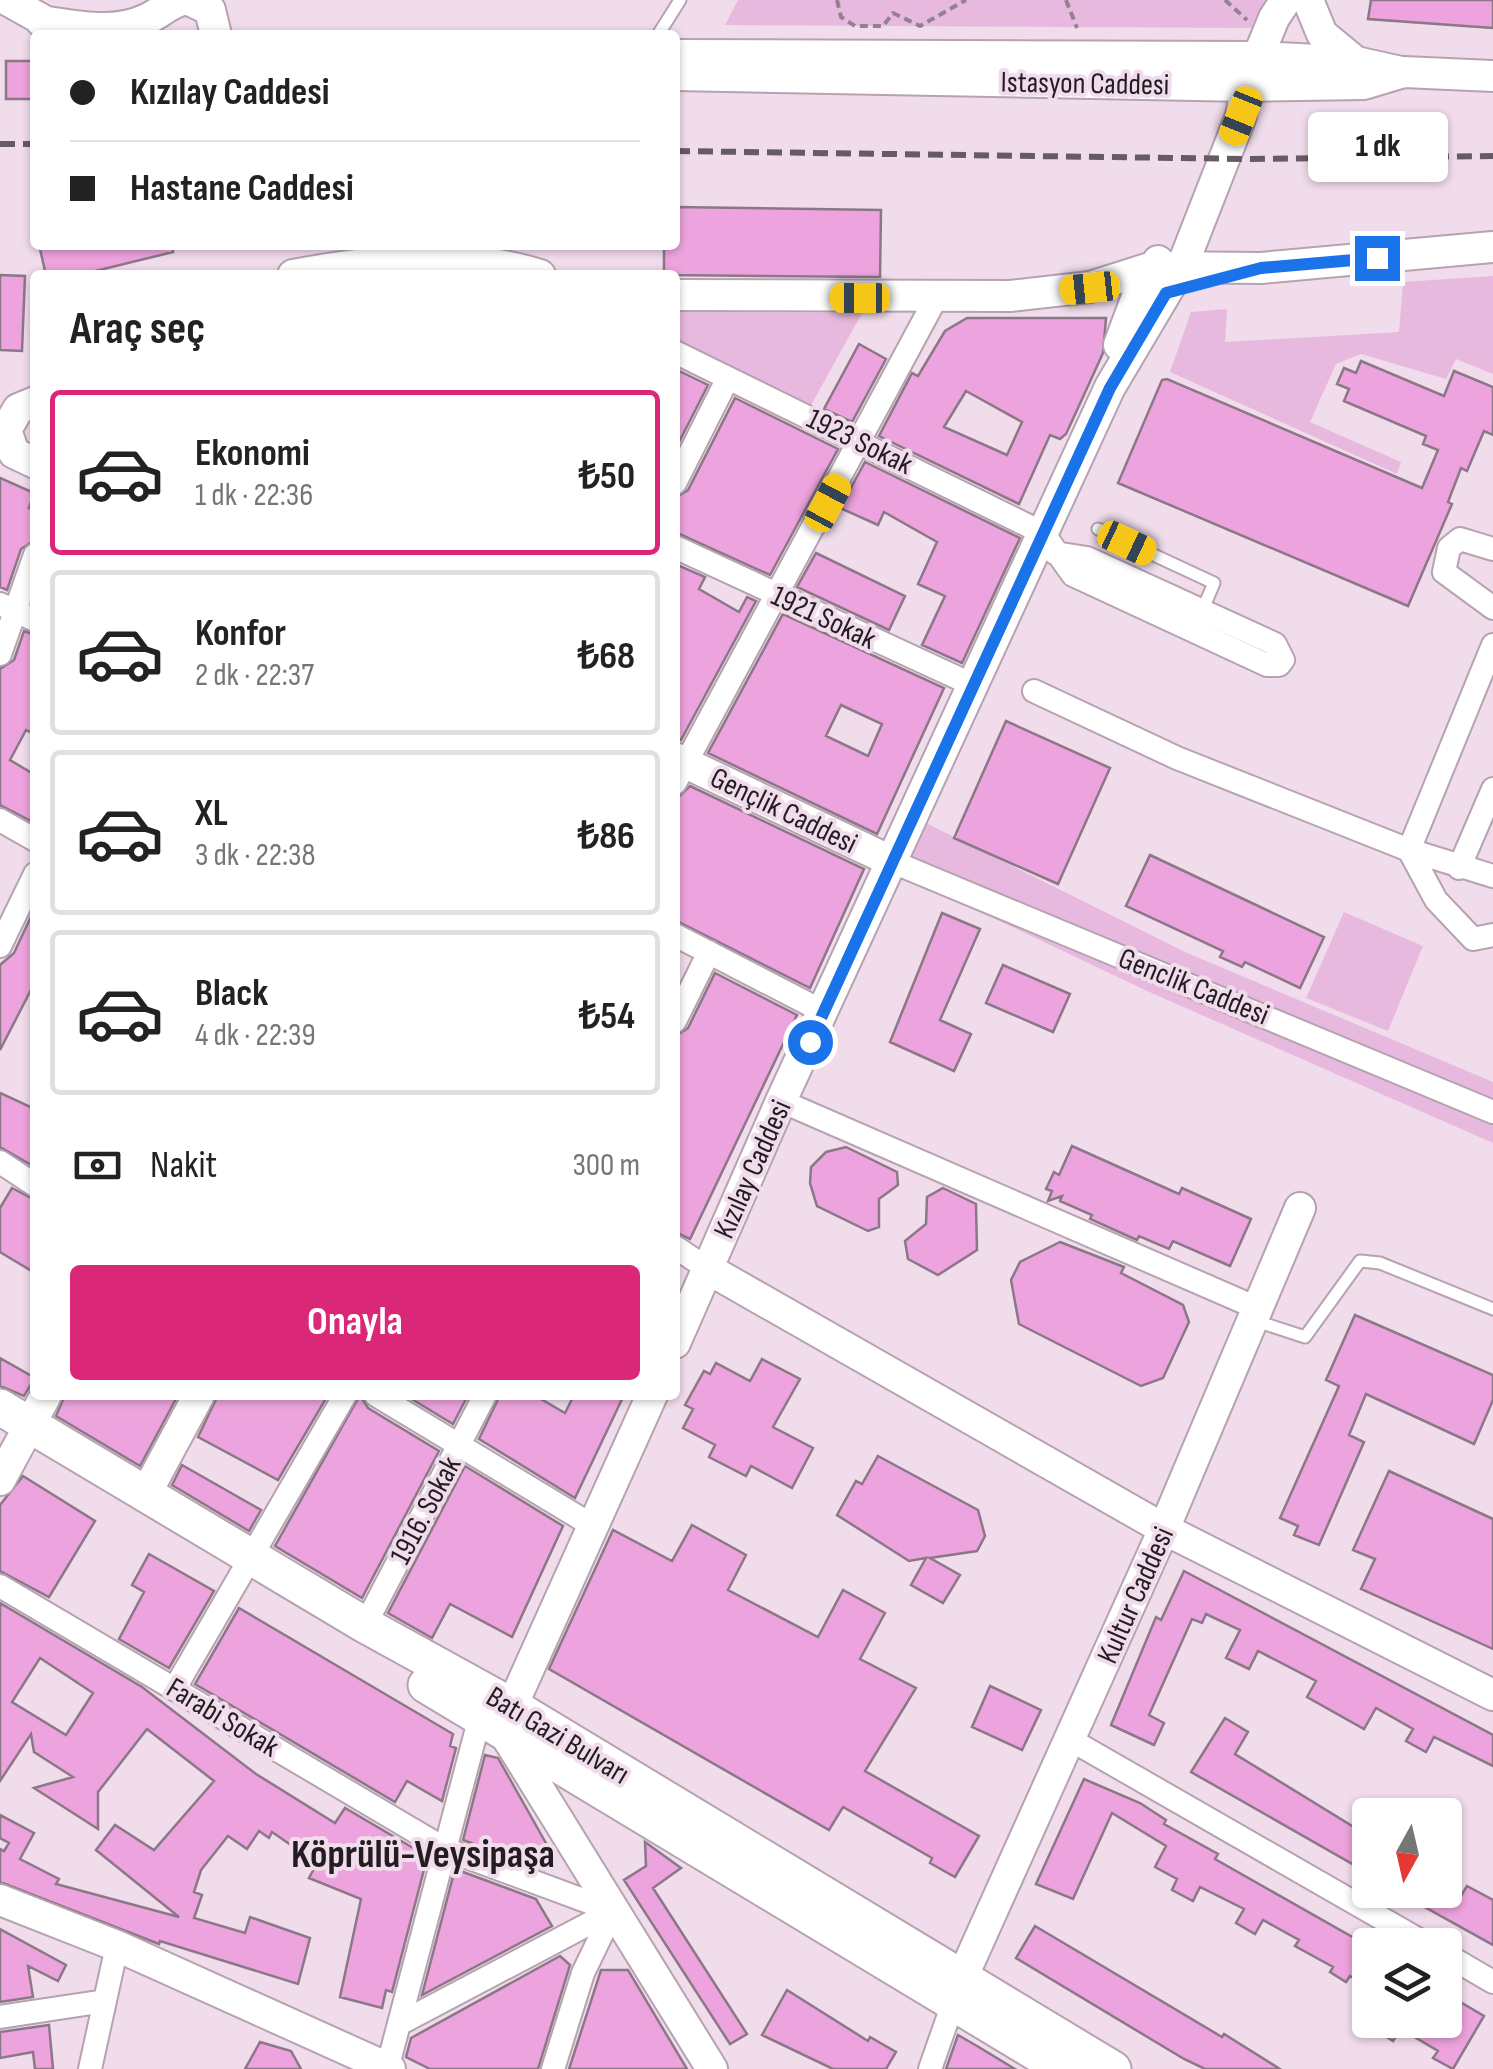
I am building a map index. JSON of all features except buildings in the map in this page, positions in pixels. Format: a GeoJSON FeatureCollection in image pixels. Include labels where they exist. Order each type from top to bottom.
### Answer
{"type":"FeatureCollection","features":[{"type":"Feature","properties":{"kind":"main road","name":"Batı Gazi Bulvarı"},"geometry":{"type":"LineString","coordinates":[[19,1420],[144,1495],[247,1566],[365,1625],[498,1718]]}},
{"type":"Feature","properties":{"kind":"main road","name":"Batı Gazi Bulvarı"},"geometry":{"type":"LineString","coordinates":[[19,1420],[247,1566],[498,1718],[957,1990],[1113,2069]]}},
{"type":"Feature","properties":{"kind":"main road","name":"Batı Gazi Bulvarı"},"geometry":{"type":"LineString","coordinates":[[957,1990],[1063,2069]]}},
{"type":"Feature","properties":{"kind":"street"},"geometry":{"type":"LineString","coordinates":[[7,0],[62,30]]}},
{"type":"Feature","properties":{"kind":"street"},"geometry":{"type":"LineString","coordinates":[[1258,81],[1286,0]]}},
{"type":"Feature","properties":{"kind":"street"},"geometry":{"type":"LineString","coordinates":[[1258,81],[1305,0]]}},
{"type":"Feature","properties":{"kind":"street"},"geometry":{"type":"LineString","coordinates":[[1305,0],[1322,34],[1356,62]]}},
{"type":"Feature","properties":{"kind":"street"},"geometry":{"type":"LineString","coordinates":[[41,21],[104,29],[195,14]]}},
{"type":"Feature","properties":{"kind":"street"},"geometry":{"type":"LineString","coordinates":[[680,55],[1258,81],[1356,62],[1404,72]]}},
{"type":"Feature","properties":{"kind":"street","name":"Istasyon Caddesi"},"geometry":{"type":"LineString","coordinates":[[680,76],[1364,84],[1404,72],[1493,76]]}},
{"type":"Feature","properties":{"kind":"street","name":"Kızılay Caddesi"},"geometry":{"type":"LineString","coordinates":[[680,1332],[781,1100],[973,685],[1049,543],[1110,388],[1120,339],[1201,217],[1258,81]]}},
{"type":"Feature","properties":{"kind":"street"},"geometry":{"type":"LineString","coordinates":[[1201,217],[1207,239],[1217,249],[1235,262],[1261,268]]}},
{"type":"Feature","properties":{"kind":"street"},"geometry":{"type":"LineString","coordinates":[[680,296],[936,298],[1090,288],[1493,247]]}},
{"type":"Feature","properties":{"kind":"street"},"geometry":{"type":"LineString","coordinates":[[337,270],[426,260],[465,260],[515,270]]}},
{"type":"Feature","properties":{"kind":"street"},"geometry":{"type":"LineString","coordinates":[[680,766],[779,596],[936,298]]}},
{"type":"Feature","properties":{"kind":"street","name":"1923 Sokak"},"geometry":{"type":"LineString","coordinates":[[680,354],[860,440],[1049,543]]}},
{"type":"Feature","properties":{"kind":"street"},"geometry":{"type":"LineString","coordinates":[[680,472],[728,378]]}},
{"type":"Feature","properties":{"kind":"street"},"geometry":{"type":"LineString","coordinates":[[21,403],[7,424],[8,442],[24,458]]}},
{"type":"Feature","properties":{"kind":"street"},"geometry":{"type":"LineString","coordinates":[[1493,549],[1460,539],[1450,548],[1444,572],[1493,608]]}},
{"type":"Feature","properties":{"kind":"street"},"geometry":{"type":"LineString","coordinates":[[1049,543],[1274,644],[1283,660],[1279,666],[1267,665],[1074,575],[1049,543]]}},
{"type":"Feature","properties":{"kind":"street","name":"1921 Sokak"},"geometry":{"type":"LineString","coordinates":[[680,549],[973,685]]}},
{"type":"Feature","properties":{"kind":"street"},"geometry":{"type":"LineString","coordinates":[[0,654],[30,571]]}},
{"type":"Feature","properties":{"kind":"street"},"geometry":{"type":"LineString","coordinates":[[1409,850],[1493,644]]}},
{"type":"Feature","properties":{"kind":"street"},"geometry":{"type":"LineString","coordinates":[[1034,691],[1177,758],[1409,850],[1493,876]]}},
{"type":"Feature","properties":{"kind":"street","name":"Gençlik Caddesi"},"geometry":{"type":"LineString","coordinates":[[680,768],[893,862]]}},
{"type":"Feature","properties":{"kind":"street"},"geometry":{"type":"LineString","coordinates":[[1459,868],[1493,789]]}},
{"type":"Feature","properties":{"kind":"street"},"geometry":{"type":"LineString","coordinates":[[0,820],[30,837]]}},
{"type":"Feature","properties":{"kind":"street"},"geometry":{"type":"LineString","coordinates":[[1409,850],[1436,900],[1473,938],[1493,935]]}},
{"type":"Feature","properties":{"kind":"street","name":"Genclik Caddesi"},"geometry":{"type":"LineString","coordinates":[[893,862],[1493,1112]]}},
{"type":"Feature","properties":{"kind":"street"},"geometry":{"type":"LineString","coordinates":[[0,946],[30,884]]}},
{"type":"Feature","properties":{"kind":"street"},"geometry":{"type":"LineString","coordinates":[[680,938],[824,1012]]}},
{"type":"Feature","properties":{"kind":"street"},"geometry":{"type":"LineString","coordinates":[[680,1011],[709,952]]}},
{"type":"Feature","properties":{"kind":"street"},"geometry":{"type":"LineString","coordinates":[[781,1100],[1254,1314]]}},
{"type":"Feature","properties":{"kind":"street"},"geometry":{"type":"LineString","coordinates":[[0,1162],[30,1182]]}},
{"type":"Feature","properties":{"kind":"street","name":"Kultur Caddesi"},"geometry":{"type":"LineString","coordinates":[[957,1990],[1164,1529],[1300,1208]]}},
{"type":"Feature","properties":{"kind":"street"},"geometry":{"type":"LineString","coordinates":[[680,1250],[1164,1529],[1493,1695]]}},
{"type":"Feature","properties":{"kind":"street"},"geometry":{"type":"LineString","coordinates":[[144,1495],[197,1400]]}},
{"type":"Feature","properties":{"kind":"street"},"geometry":{"type":"LineString","coordinates":[[175,1688],[341,1400]]}},
{"type":"Feature","properties":{"kind":"street"},"geometry":{"type":"LineString","coordinates":[[384,1400],[593,1526]]}},
{"type":"Feature","properties":{"kind":"street","name":"1916. Sokak"},"geometry":{"type":"LineString","coordinates":[[365,1625],[482,1400]]}},
{"type":"Feature","properties":{"kind":"street"},"geometry":{"type":"LineString","coordinates":[[0,1900],[116,1946],[389,2068],[445,1849],[498,1718],[593,1526],[650,1400]]}},
{"type":"Feature","properties":{"kind":"street"},"geometry":{"type":"LineString","coordinates":[[0,1480],[19,1420]]}},
{"type":"Feature","properties":{"kind":"street","name":"Farabi Sokak"},"geometry":{"type":"LineString","coordinates":[[0,1586],[445,1849],[613,1911]]}},
{"type":"Feature","properties":{"kind":"street"},"geometry":{"type":"LineString","coordinates":[[498,1718],[710,2066]]}},
{"type":"Feature","properties":{"kind":"street"},"geometry":{"type":"LineString","coordinates":[[1071,1740],[1398,1928]]}},
{"type":"Feature","properties":{"kind":"street"},"geometry":{"type":"LineString","coordinates":[[398,2024],[613,1911]]}},
{"type":"Feature","properties":{"kind":"street"},"geometry":{"type":"LineString","coordinates":[[553,2069],[583,1973],[613,1911]]}},
{"type":"Feature","properties":{"kind":"street"},"geometry":{"type":"LineString","coordinates":[[90,2069],[116,1946]]}},
{"type":"Feature","properties":{"kind":"street"},"geometry":{"type":"LineString","coordinates":[[1462,1964],[1493,1982]]}},
{"type":"Feature","properties":{"kind":"street"},"geometry":{"type":"LineString","coordinates":[[930,2069],[957,1990]]}},
{"type":"Feature","properties":{"kind":"street"},"geometry":{"type":"LineString","coordinates":[[0,2018],[105,2001]]}},
{"type":"Feature","properties":{"kind":"lane"},"geometry":{"type":"LineString","coordinates":[[661,30],[680,0]]}},
{"type":"Feature","properties":{"kind":"lane"},"geometry":{"type":"LineString","coordinates":[[1098,530],[1214,584],[1202,611]]}},
{"type":"Feature","properties":{"kind":"lane"},"geometry":{"type":"LineString","coordinates":[[1254,1314],[1305,1337],[1360,1260],[1380,1263],[1493,1309]]}},
{"type":"Feature","properties":{"kind":"path"},"geometry":{"type":"LineString","coordinates":[[837,0],[842,17],[855,26],[883,26],[894,13],[920,26],[966,0]]}},
{"type":"Feature","properties":{"kind":"path"},"geometry":{"type":"LineString","coordinates":[[1066,0],[1077,29]]}},
{"type":"Feature","properties":{"kind":"path"},"geometry":{"type":"LineString","coordinates":[[1225,0],[1247,20]]}},
{"type":"Feature","properties":{"kind":"shaded area"},"geometry":{"type":"Polygon","coordinates":[[[738,0],[1272,0],[1258,28],[725,25],[738,0]]]}},
{"type":"Feature","properties":{"kind":"shaded area"},"geometry":{"type":"Polygon","coordinates":[[[1493,276],[1493,374],[1456,359],[1446,379],[1361,354],[1336,364],[1310,422],[1401,462],[1397,474],[1170,372],[1191,312],[1227,309],[1225,342],[1399,332],[1403,282],[1493,276]]]}},
{"type":"Feature","properties":{"kind":"shaded area"},"geometry":{"type":"Polygon","coordinates":[[[680,312],[862,313],[809,409],[680,345],[680,312]]]}},
{"type":"Feature","properties":{"kind":"shaded area"},"geometry":{"type":"Polygon","coordinates":[[[918,819],[1185,952],[1493,1082],[1493,1143],[1147,991],[894,871],[918,819]]]}},
{"type":"Feature","properties":{"kind":"shaded area"},"geometry":{"type":"Polygon","coordinates":[[[1344,912],[1423,946],[1388,1031],[1306,998],[1344,912]]]}},
{"type":"Feature","properties":{"kind":"railway"},"geometry":{"type":"LineString","coordinates":[[0,144],[30,144]]}},
{"type":"Feature","properties":{"kind":"railway"},"geometry":{"type":"LineString","coordinates":[[680,151],[1249,159],[1493,156]]}},
{"type":"Feature","properties":{"kind":"district","name":"Köprülü-Veysipaşa"},"geometry":{"type":"Point","coordinates":[423,1853]}},
{"type":"Feature","properties":{"kind":"route"},"geometry":{"type":"LineString","coordinates":[[810,1042],[1110,388],[1166,293],[1261,268],[1377,258]]}}]}
